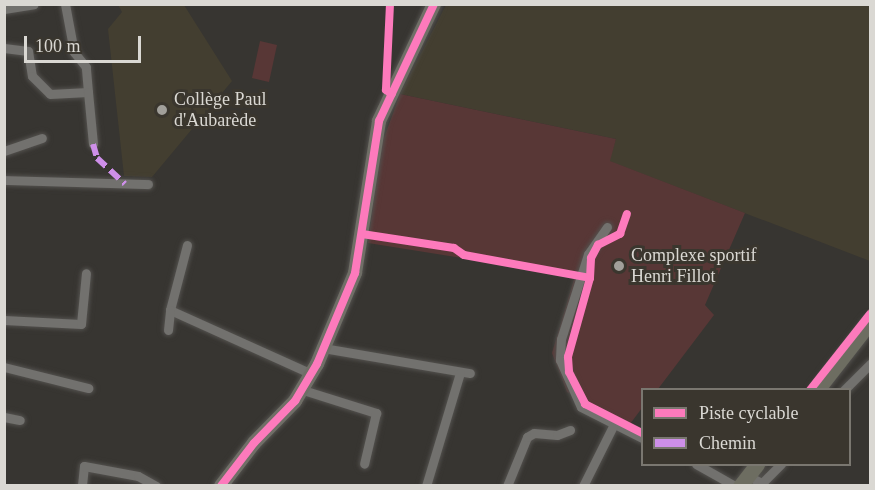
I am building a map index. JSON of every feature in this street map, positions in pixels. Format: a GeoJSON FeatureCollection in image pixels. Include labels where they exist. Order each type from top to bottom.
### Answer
{"type":"FeatureCollection","features":[{"type":"Feature","properties":{"kind":"main road"},"geometry":{"type":"LineString","coordinates":[[819,388],[870,322]]}},
{"type":"Feature","properties":{"kind":"street"},"geometry":{"type":"LineString","coordinates":[[4,9],[34,4]]}},
{"type":"Feature","properties":{"kind":"street"},"geometry":{"type":"LineString","coordinates":[[65,4],[74,52],[86,68],[93,144]]}},
{"type":"Feature","properties":{"kind":"street"},"geometry":{"type":"LineString","coordinates":[[221,486],[303,390],[312,374],[355,273],[380,121],[434,4]]}},
{"type":"Feature","properties":{"kind":"street"},"geometry":{"type":"LineString","coordinates":[[4,48],[28,51],[32,76],[50,94],[88,92]]}},
{"type":"Feature","properties":{"kind":"street"},"geometry":{"type":"LineString","coordinates":[[4,151],[42,138]]}},
{"type":"Feature","properties":{"kind":"street"},"geometry":{"type":"LineString","coordinates":[[4,180],[148,184]]}},
{"type":"Feature","properties":{"kind":"street"},"geometry":{"type":"LineString","coordinates":[[607,227],[588,254],[559,354],[579,405],[641,438]]}},
{"type":"Feature","properties":{"kind":"street"},"geometry":{"type":"LineString","coordinates":[[168,330],[170,310],[187,245]]}},
{"type":"Feature","properties":{"kind":"street"},"geometry":{"type":"LineString","coordinates":[[4,320],[81,324],[86,273]]}},
{"type":"Feature","properties":{"kind":"street"},"geometry":{"type":"LineString","coordinates":[[170,310],[312,374]]}},
{"type":"Feature","properties":{"kind":"street"},"geometry":{"type":"LineString","coordinates":[[323,348],[470,373]]}},
{"type":"Feature","properties":{"kind":"street"},"geometry":{"type":"LineString","coordinates":[[846,388],[870,364]]}},
{"type":"Feature","properties":{"kind":"street"},"geometry":{"type":"LineString","coordinates":[[4,367],[88,388]]}},
{"type":"Feature","properties":{"kind":"street"},"geometry":{"type":"LineString","coordinates":[[426,486],[460,373]]}},
{"type":"Feature","properties":{"kind":"street"},"geometry":{"type":"LineString","coordinates":[[303,390],[376,413],[364,464]]}},
{"type":"Feature","properties":{"kind":"street"},"geometry":{"type":"LineString","coordinates":[[4,417],[21,420]]}},
{"type":"Feature","properties":{"kind":"street"},"geometry":{"type":"LineString","coordinates":[[583,486],[614,424]]}},
{"type":"Feature","properties":{"kind":"street"},"geometry":{"type":"LineString","coordinates":[[507,486],[527,437],[534,433],[565,434],[570,430]]}},
{"type":"Feature","properties":{"kind":"street"},"geometry":{"type":"LineString","coordinates":[[82,485],[84,466],[138,476],[156,486]]}},
{"type":"Feature","properties":{"kind":"street"},"geometry":{"type":"LineString","coordinates":[[700,466],[762,483],[780,466]]}},
{"type":"Feature","properties":{"kind":"shaded area","name":"Collège Paul d'Aubarède"},"geometry":{"type":"Polygon","coordinates":[[[118,5],[184,5],[232,81],[152,177],[124,176],[108,29],[122,12],[118,5]]]}},
{"type":"Feature","properties":{"kind":"shaded area"},"geometry":{"type":"Polygon","coordinates":[[[446,5],[870,5],[870,261],[609,161],[616,139],[400,94],[446,5]]]}},
{"type":"Feature","properties":{"kind":"shaded area"},"geometry":{"type":"Polygon","coordinates":[[[260,41],[277,45],[269,82],[252,78],[260,41]]]}},
{"type":"Feature","properties":{"kind":"shaded area","name":"Complexe sportif Henri Fillot"},"geometry":{"type":"Polygon","coordinates":[[[400,94],[616,139],[610,161],[745,213],[705,305],[714,315],[659,388],[641,388],[641,409],[630,424],[567,392],[552,353],[575,276],[368,243],[381,146],[400,94]]]}},
{"type":"Feature","properties":{"kind":"marked path"},"geometry":{"type":"LineString","coordinates":[[93,144],[97,158],[125,184]]}},
{"type":"Feature","properties":{"kind":"cycle path"},"geometry":{"type":"LineString","coordinates":[[390,4],[386,90],[392,94]]}},
{"type":"Feature","properties":{"kind":"cycle path"},"geometry":{"type":"LineString","coordinates":[[221,486],[254,443],[295,401],[317,364],[355,273],[379,121],[434,4]]}},
{"type":"Feature","properties":{"kind":"cycle path"},"geometry":{"type":"LineString","coordinates":[[590,278],[591,258],[598,245],[620,234],[627,214]]}},
{"type":"Feature","properties":{"kind":"cycle path"},"geometry":{"type":"LineString","coordinates":[[362,234],[454,248],[464,255],[590,278],[568,357],[569,372],[585,404],[641,432]]}},
{"type":"Feature","properties":{"kind":"cycle path"},"geometry":{"type":"LineString","coordinates":[[812,388],[870,314]]}},
{"type":"Feature","properties":{"kind":"place","name":"Collège Paul d'Aubarède"},"geometry":{"type":"Point","coordinates":[162,110]}},
{"type":"Feature","properties":{"kind":"place","name":"Complexe sportif Henri Fillot"},"geometry":{"type":"Point","coordinates":[619,266]}}]}
